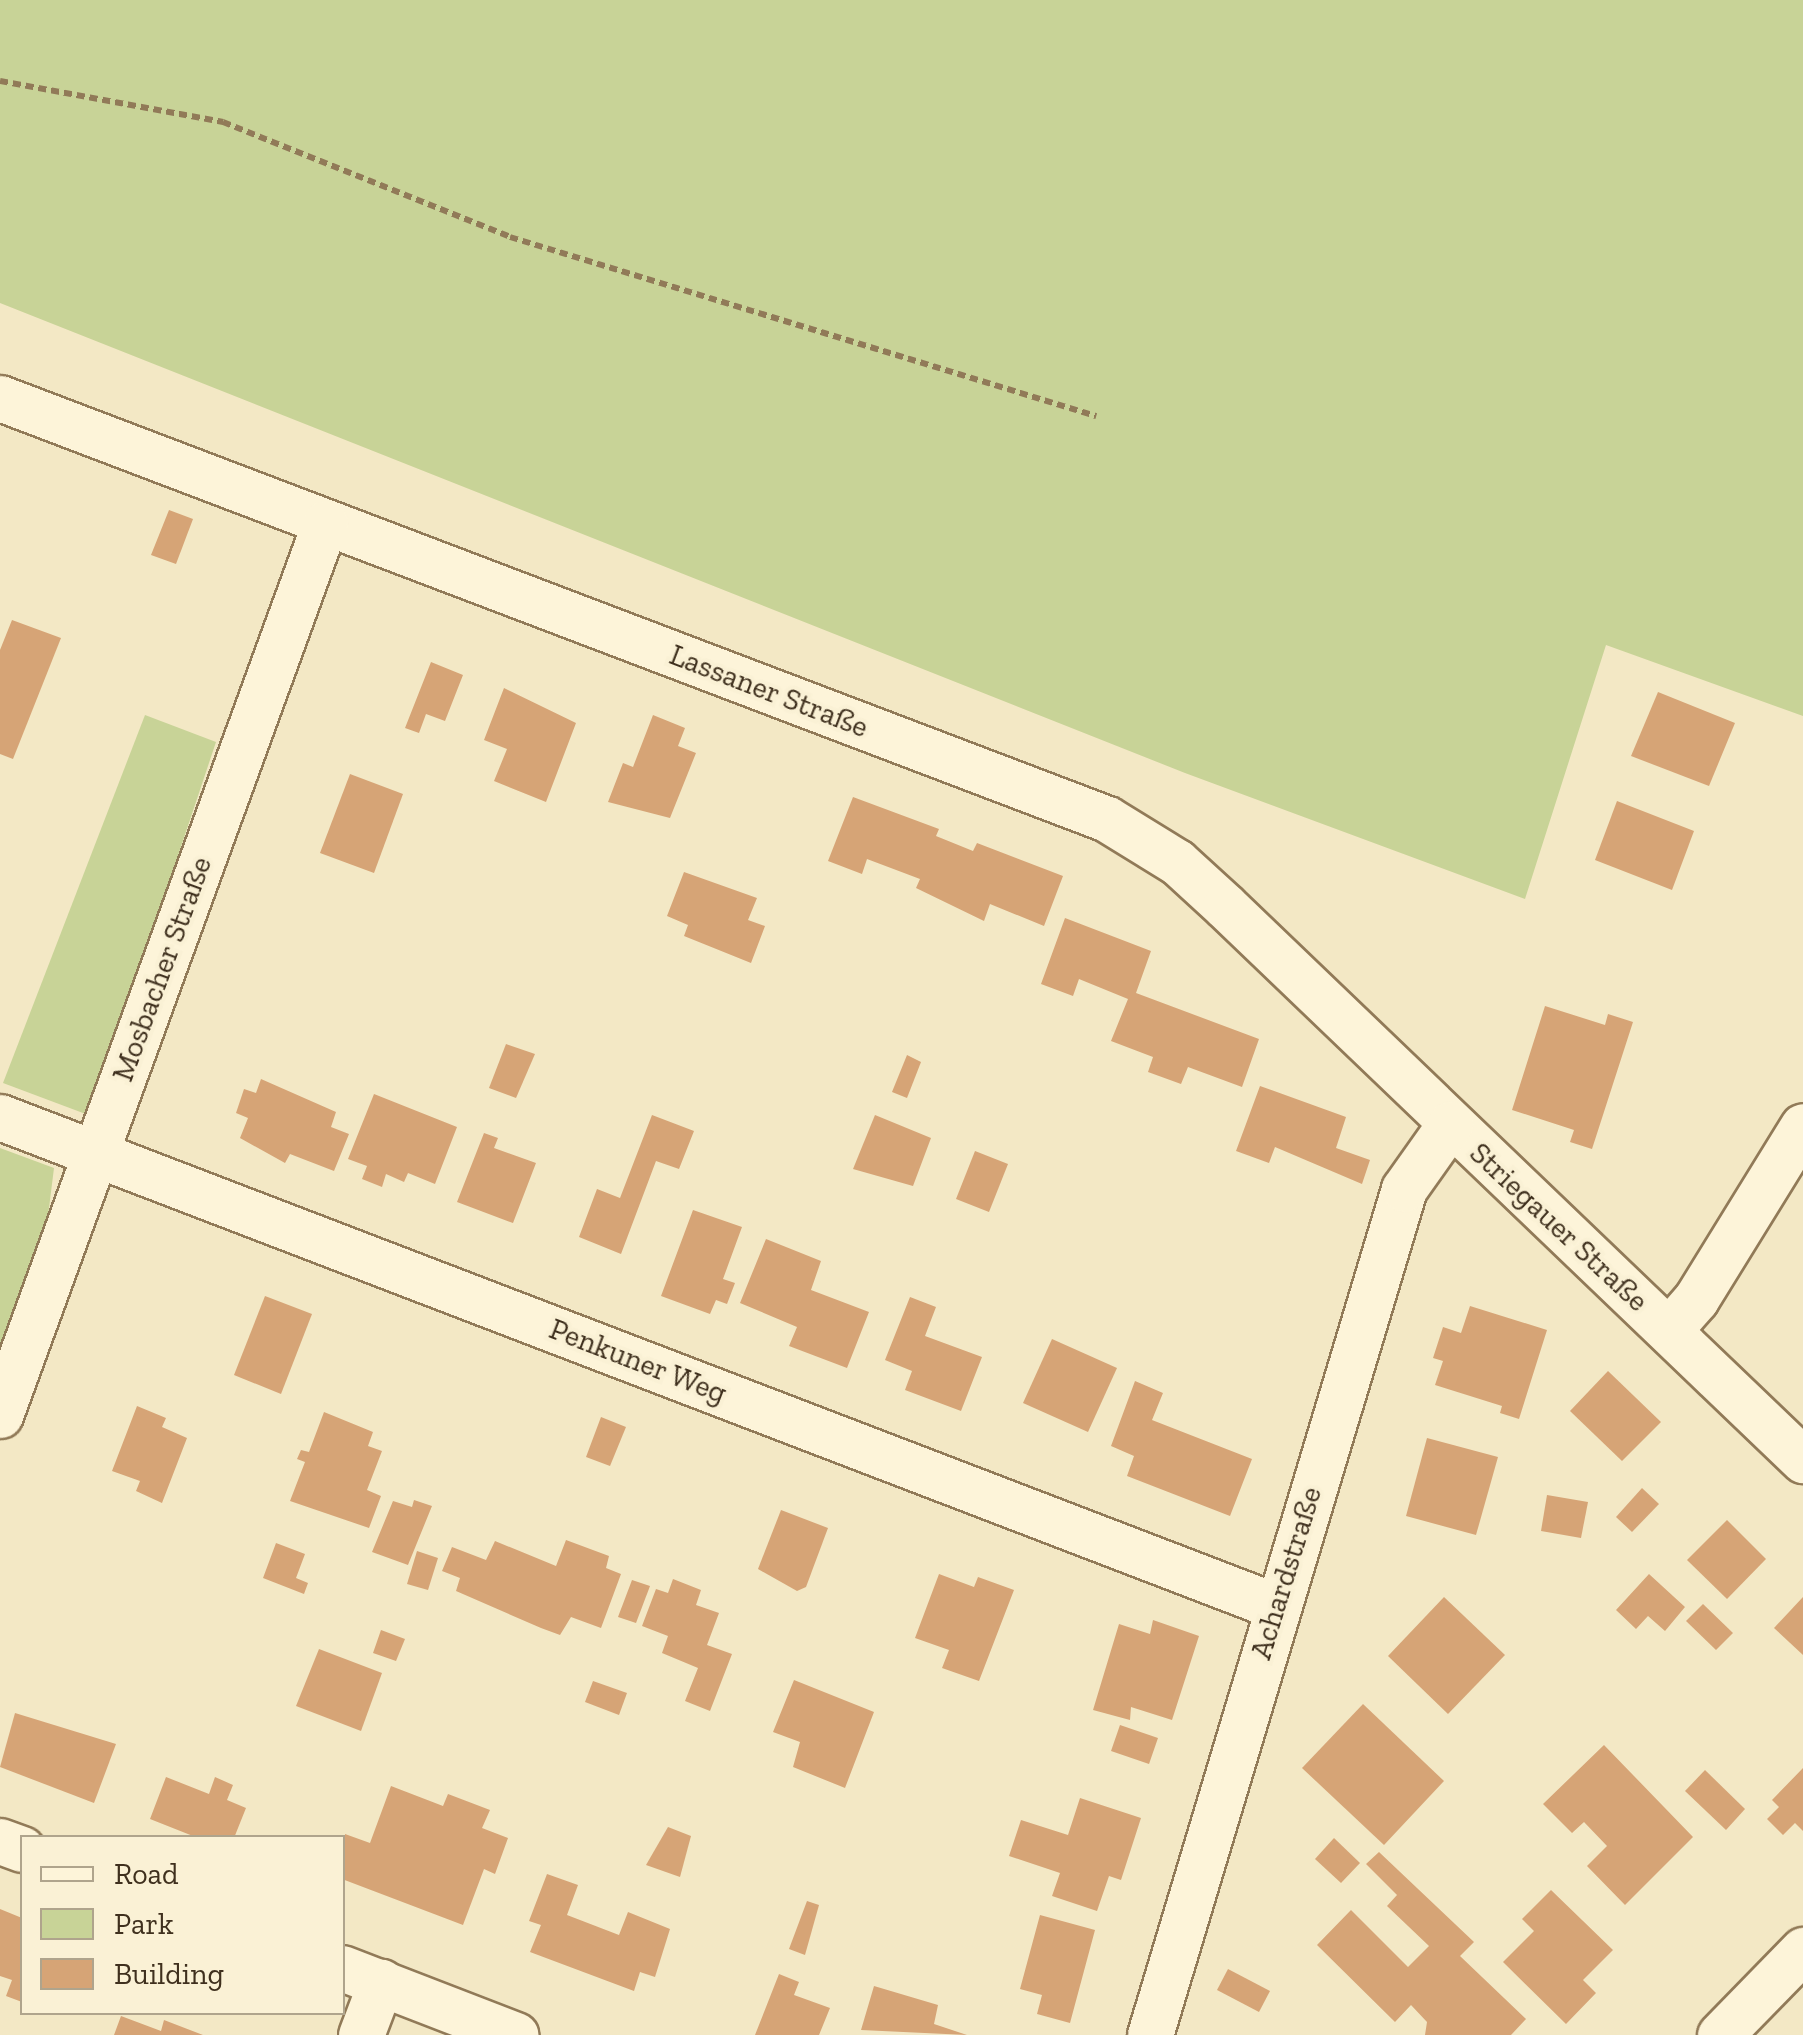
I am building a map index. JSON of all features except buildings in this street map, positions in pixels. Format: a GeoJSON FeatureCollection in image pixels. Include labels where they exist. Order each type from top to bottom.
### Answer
{"type":"FeatureCollection","features":[{"type":"Feature","properties":{"kind":"street","name":"Lassaner Straße"},"geometry":{"type":"LineString","coordinates":[[0,398],[1108,819],[1177,862],[1450,1124]]}},
{"type":"Feature","properties":{"kind":"street","name":"Mosbacher Straße"},"geometry":{"type":"LineString","coordinates":[[0,1415],[325,523]]}},
{"type":"Feature","properties":{"kind":"street","name":"Penkuner Weg"},"geometry":{"type":"LineString","coordinates":[[0,1116],[1275,1606]]}},
{"type":"Feature","properties":{"kind":"street","name":"Striegauer Straße"},"geometry":{"type":"LineString","coordinates":[[1450,1124],[1803,1460]]}},
{"type":"Feature","properties":{"kind":"street","name":"Achardstraße"},"geometry":{"type":"LineString","coordinates":[[1150,2035],[1275,1606],[1404,1188],[1450,1124]]}},
{"type":"Feature","properties":{"kind":"street","name":"Striegauer Straße"},"geometry":{"type":"LineString","coordinates":[[1669,1330],[1696,1299],[1803,1126]]}},
{"type":"Feature","properties":{"kind":"street"},"geometry":{"type":"LineString","coordinates":[[1720,2035],[1803,1950]]}},
{"type":"Feature","properties":{"kind":"street"},"geometry":{"type":"LineString","coordinates":[[360,2035],[362,1975],[516,2035]]}},
{"type":"Feature","properties":{"kind":"path"},"geometry":{"type":"LineString","coordinates":[[0,81],[223,122],[510,238],[1096,416]]}},
{"type":"Feature","properties":{"kind":"green space"},"geometry":{"type":"Polygon","coordinates":[[[0,0],[1803,0],[1803,716],[1606,645],[1525,899],[1185,773],[0,303],[0,0]]]}},
{"type":"Feature","properties":{"kind":"green space"},"geometry":{"type":"Polygon","coordinates":[[[145,715],[216,742],[91,1116],[3,1083],[145,715]]]}},
{"type":"Feature","properties":{"kind":"green space"},"geometry":{"type":"Polygon","coordinates":[[[0,1148],[54,1168],[48,1216],[0,1357],[0,1148]]]}}]}
